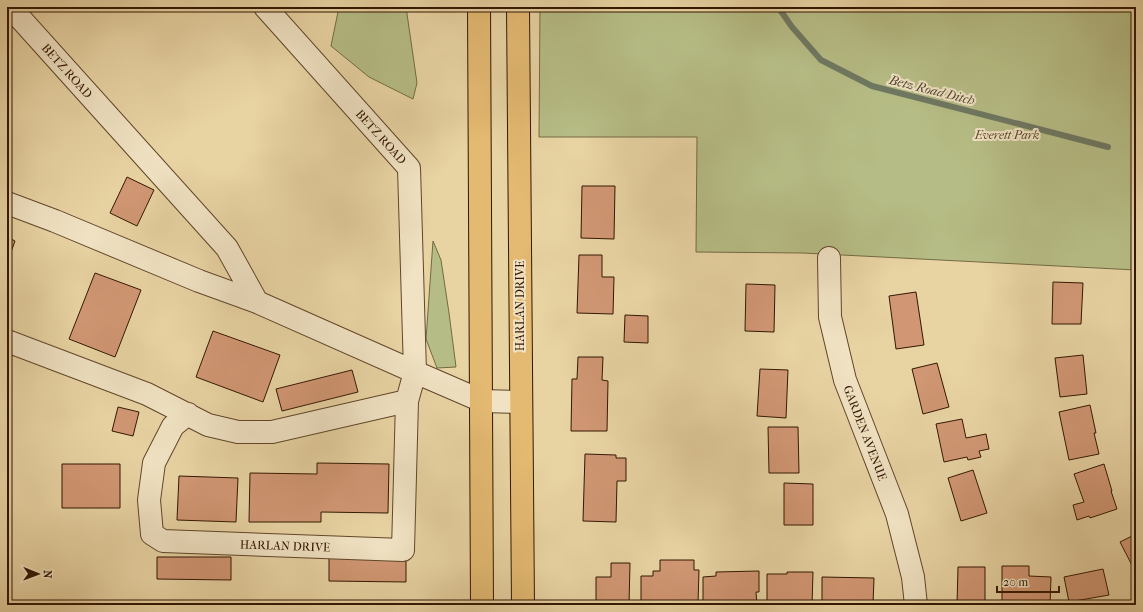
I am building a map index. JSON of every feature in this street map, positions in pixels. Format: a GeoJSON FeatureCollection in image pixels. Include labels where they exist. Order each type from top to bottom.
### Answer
{"type":"FeatureCollection","features":[{"type":"Feature","properties":{"kind":"main road"},"geometry":{"type":"LineString","coordinates":[[479,7],[482,605]]}},
{"type":"Feature","properties":{"kind":"main road","name":"HARLAN DRIVE"},"geometry":{"type":"LineString","coordinates":[[518,7],[522,605]]}},
{"type":"Feature","properties":{"kind":"street","name":"BETZ ROAD"},"geometry":{"type":"LineString","coordinates":[[10,7],[227,248],[257,302]]}},
{"type":"Feature","properties":{"kind":"street","name":"BETZ ROAD"},"geometry":{"type":"LineString","coordinates":[[265,7],[409,168],[415,372]]}},
{"type":"Feature","properties":{"kind":"street"},"geometry":{"type":"LineString","coordinates":[[7,203],[55,221],[199,281],[257,302],[482,401],[521,402]]}},
{"type":"Feature","properties":{"kind":"street","name":"GARDEN AVENUE"},"geometry":{"type":"LineString","coordinates":[[829,258],[830,317],[845,380],[897,514],[913,577],[916,605]]}},
{"type":"Feature","properties":{"kind":"street"},"geometry":{"type":"LineString","coordinates":[[7,341],[147,394],[208,425],[238,432],[272,432],[407,401]]}},
{"type":"Feature","properties":{"kind":"street","name":"HARLAN DRIVE"},"geometry":{"type":"LineString","coordinates":[[188,414],[173,426],[154,463],[148,500],[152,534],[163,541],[403,550],[407,401],[415,372]]}},
{"type":"Feature","properties":{"kind":"green space"},"geometry":{"type":"Polygon","coordinates":[[[339,7],[406,7],[417,83],[413,99],[369,77],[331,46],[339,7]]]}},
{"type":"Feature","properties":{"kind":"green space","name":"Everett Park"},"geometry":{"type":"Polygon","coordinates":[[[540,7],[1136,7],[1136,270],[803,253],[696,252],[697,137],[539,137],[540,7]]]}},
{"type":"Feature","properties":{"kind":"green space"},"geometry":{"type":"Polygon","coordinates":[[[433,241],[441,260],[456,367],[437,368],[426,339],[433,241]]]}},
{"type":"Feature","properties":{"kind":"building"},"geometry":{"type":"Polygon","coordinates":[[[127,177],[154,190],[137,226],[110,213],[127,177]]]}},
{"type":"Feature","properties":{"kind":"building"},"geometry":{"type":"Polygon","coordinates":[[[582,186],[615,186],[614,239],[581,238],[582,186]]]}},
{"type":"Feature","properties":{"kind":"building"},"geometry":{"type":"Polygon","coordinates":[[[7,237],[15,241],[7,263],[7,237]]]}},
{"type":"Feature","properties":{"kind":"building"},"geometry":{"type":"Polygon","coordinates":[[[579,255],[602,255],[602,277],[614,277],[613,314],[577,313],[579,255]]]}},
{"type":"Feature","properties":{"kind":"building"},"geometry":{"type":"Polygon","coordinates":[[[95,273],[141,290],[115,357],[69,339],[95,273]]]}},
{"type":"Feature","properties":{"kind":"building"},"geometry":{"type":"Polygon","coordinates":[[[1053,282],[1083,283],[1081,324],[1052,324],[1053,282]]]}},
{"type":"Feature","properties":{"kind":"building"},"geometry":{"type":"Polygon","coordinates":[[[746,284],[775,285],[774,332],[745,331],[746,284]]]}},
{"type":"Feature","properties":{"kind":"building"},"geometry":{"type":"Polygon","coordinates":[[[916,292],[924,345],[896,349],[889,296],[916,292]]]}},
{"type":"Feature","properties":{"kind":"building"},"geometry":{"type":"Polygon","coordinates":[[[625,315],[648,316],[648,343],[624,342],[625,315]]]}},
{"type":"Feature","properties":{"kind":"building"},"geometry":{"type":"Polygon","coordinates":[[[213,331],[280,355],[263,402],[196,377],[213,331]]]}},
{"type":"Feature","properties":{"kind":"building"},"geometry":{"type":"Polygon","coordinates":[[[7,351],[13,353],[7,370],[7,351]]]}},
{"type":"Feature","properties":{"kind":"building"},"geometry":{"type":"Polygon","coordinates":[[[1083,355],[1087,394],[1060,397],[1055,358],[1083,355]]]}},
{"type":"Feature","properties":{"kind":"building"},"geometry":{"type":"Polygon","coordinates":[[[578,357],[603,357],[602,380],[608,381],[607,431],[571,431],[572,379],[577,379],[578,357]]]}},
{"type":"Feature","properties":{"kind":"building"},"geometry":{"type":"Polygon","coordinates":[[[937,363],[949,407],[923,414],[912,369],[937,363]]]}},
{"type":"Feature","properties":{"kind":"building"},"geometry":{"type":"Polygon","coordinates":[[[760,369],[788,370],[786,418],[757,416],[760,369]]]}},
{"type":"Feature","properties":{"kind":"building"},"geometry":{"type":"Polygon","coordinates":[[[352,370],[358,392],[282,411],[276,389],[352,370]]]}},
{"type":"Feature","properties":{"kind":"building"},"geometry":{"type":"Polygon","coordinates":[[[1090,405],[1099,454],[1069,460],[1059,412],[1090,405]]]}},
{"type":"Feature","properties":{"kind":"building"},"geometry":{"type":"Polygon","coordinates":[[[118,407],[139,412],[133,436],[112,431],[118,407]]]}},
{"type":"Feature","properties":{"kind":"building"},"geometry":{"type":"Polygon","coordinates":[[[962,419],[966,438],[986,434],[989,449],[979,451],[981,457],[968,460],[967,457],[944,462],[936,424],[962,419]]]}},
{"type":"Feature","properties":{"kind":"building"},"geometry":{"type":"Polygon","coordinates":[[[768,427],[798,427],[799,473],[769,473],[768,427]]]}},
{"type":"Feature","properties":{"kind":"building"},"geometry":{"type":"Polygon","coordinates":[[[585,454],[616,455],[616,458],[626,458],[626,481],[617,481],[616,522],[583,521],[585,454]]]}},
{"type":"Feature","properties":{"kind":"building"},"geometry":{"type":"Polygon","coordinates":[[[317,463],[389,464],[388,513],[321,512],[321,522],[249,522],[250,473],[317,474],[317,463]]]}},
{"type":"Feature","properties":{"kind":"building"},"geometry":{"type":"Polygon","coordinates":[[[62,464],[120,464],[120,508],[62,508],[62,464]]]}},
{"type":"Feature","properties":{"kind":"building"},"geometry":{"type":"Polygon","coordinates":[[[1104,464],[1117,509],[1090,518],[1089,516],[1077,520],[1073,505],[1084,502],[1074,474],[1104,464]]]}},
{"type":"Feature","properties":{"kind":"building"},"geometry":{"type":"Polygon","coordinates":[[[973,470],[987,513],[961,521],[948,478],[973,470]]]}},
{"type":"Feature","properties":{"kind":"building"},"geometry":{"type":"Polygon","coordinates":[[[179,476],[238,478],[236,522],[177,520],[179,476]]]}},
{"type":"Feature","properties":{"kind":"building"},"geometry":{"type":"Polygon","coordinates":[[[784,483],[813,484],[813,525],[784,525],[784,483]]]}},
{"type":"Feature","properties":{"kind":"building"},"geometry":{"type":"Polygon","coordinates":[[[1136,534],[1136,573],[1120,542],[1136,534]]]}},
{"type":"Feature","properties":{"kind":"building"},"geometry":{"type":"Polygon","coordinates":[[[157,557],[231,557],[231,580],[157,579],[157,557]]]}},
{"type":"Feature","properties":{"kind":"building"},"geometry":{"type":"Polygon","coordinates":[[[329,558],[406,559],[406,582],[329,581],[329,558]]]}},
{"type":"Feature","properties":{"kind":"building"},"geometry":{"type":"Polygon","coordinates":[[[660,560],[694,560],[694,570],[699,570],[698,604],[641,603],[641,576],[653,576],[653,571],[660,571],[660,560]]]}},
{"type":"Feature","properties":{"kind":"building"},"geometry":{"type":"Polygon","coordinates":[[[611,563],[630,563],[629,605],[596,605],[596,577],[611,577],[611,563]]]}},
{"type":"Feature","properties":{"kind":"building"},"geometry":{"type":"Polygon","coordinates":[[[1002,566],[1029,566],[1029,576],[1051,577],[1050,605],[1002,605],[1002,566]]]}},
{"type":"Feature","properties":{"kind":"building"},"geometry":{"type":"Polygon","coordinates":[[[958,567],[985,567],[985,605],[957,605],[958,567]]]}},
{"type":"Feature","properties":{"kind":"building"},"geometry":{"type":"Polygon","coordinates":[[[1103,569],[1109,595],[1069,602],[1064,577],[1103,569]]]}},
{"type":"Feature","properties":{"kind":"building"},"geometry":{"type":"Polygon","coordinates":[[[759,571],[759,592],[756,592],[757,605],[703,605],[703,577],[716,576],[716,572],[759,571]]]}},
{"type":"Feature","properties":{"kind":"building"},"geometry":{"type":"Polygon","coordinates":[[[787,572],[813,572],[812,605],[767,604],[767,574],[787,574],[787,572]]]}},
{"type":"Feature","properties":{"kind":"building"},"geometry":{"type":"Polygon","coordinates":[[[822,577],[874,578],[873,604],[822,605],[822,577]]]}},
{"type":"Feature","properties":{"kind":"waterway","name":"Betz Road Ditch"},"geometry":{"type":"LineString","coordinates":[[778,7],[792,27],[821,60],[872,86],[1108,147]]}}]}
